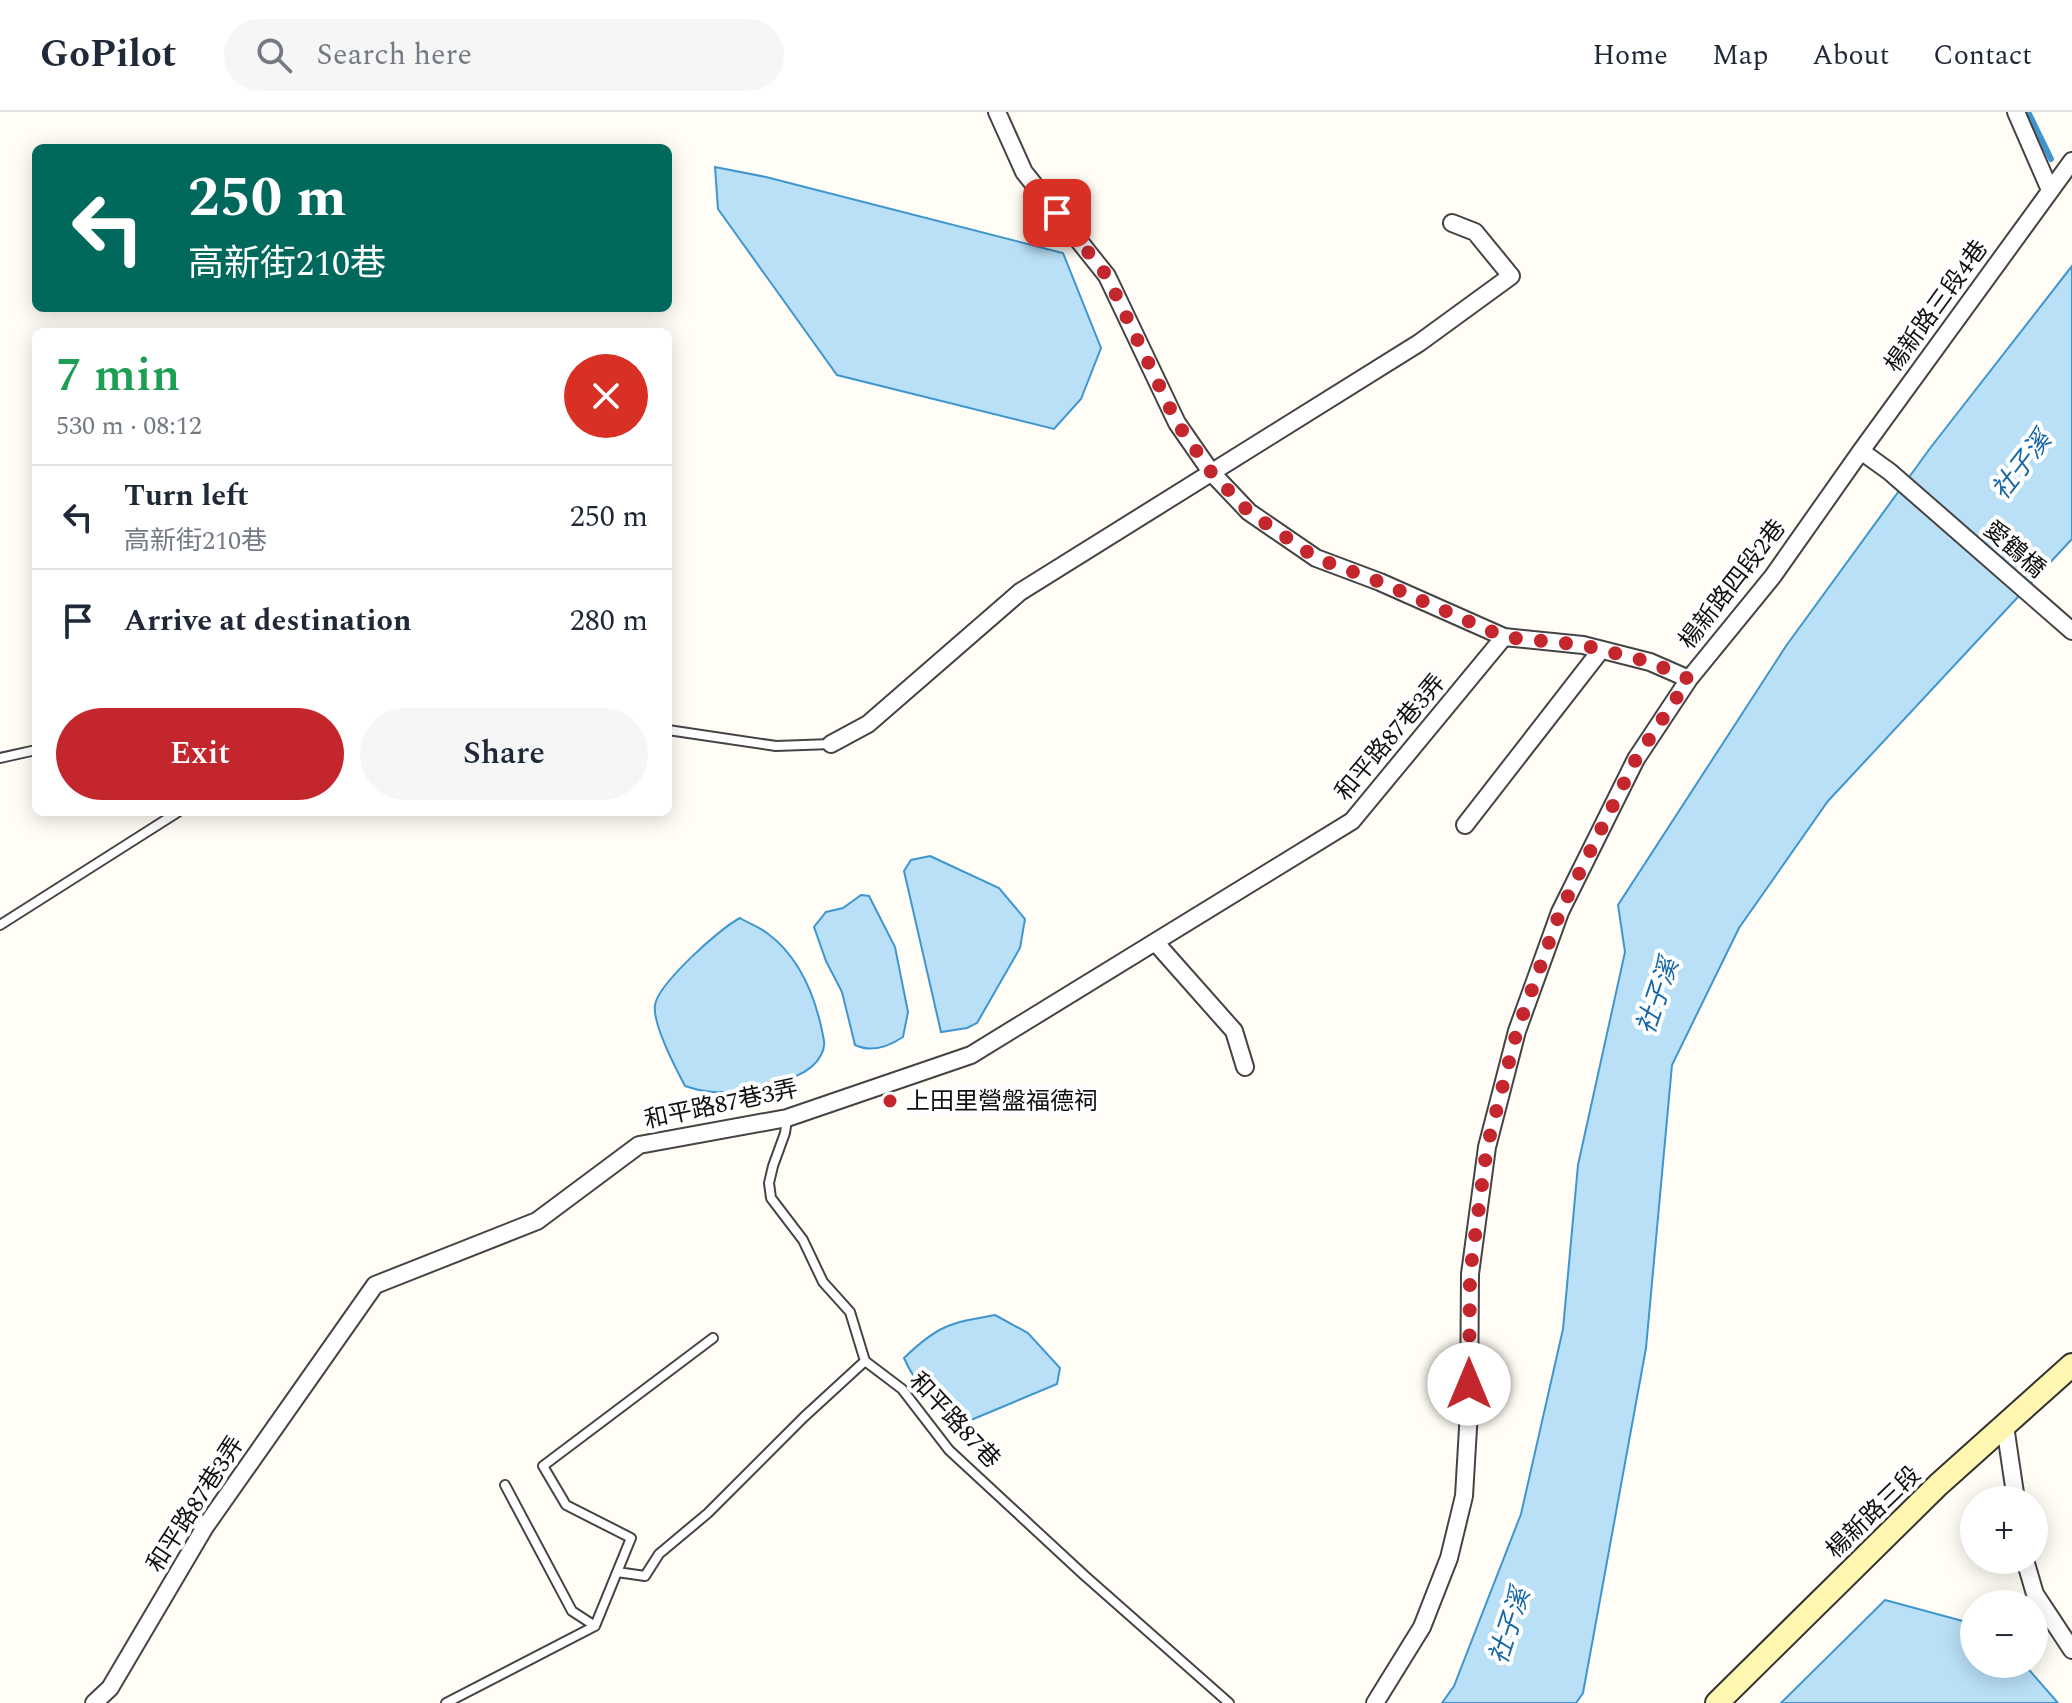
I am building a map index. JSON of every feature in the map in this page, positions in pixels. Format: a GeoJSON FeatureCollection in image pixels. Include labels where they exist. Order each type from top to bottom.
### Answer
{"type":"FeatureCollection","features":[{"type":"Feature","properties":{"kind":"main road","name":"楊新路三段"},"geometry":{"type":"LineString","coordinates":[[1717,1703],[1938,1485],[2072,1365]]}},
{"type":"Feature","properties":{"kind":"street"},"geometry":{"type":"LineString","coordinates":[[997,112],[1024,172],[1107,276],[1177,423],[1211,472],[1249,512],[1316,558],[1380,582],[1504,637],[1583,645],[1650,662],[1689,679]]}},
{"type":"Feature","properties":{"kind":"street"},"geometry":{"type":"LineString","coordinates":[[2016,112],[2050,190]]}},
{"type":"Feature","properties":{"kind":"street","name":"楊新路三段4巷"},"geometry":{"type":"LineString","coordinates":[[1861,451],[2072,161]]}},
{"type":"Feature","properties":{"kind":"street"},"geometry":{"type":"LineString","coordinates":[[831,744],[868,724],[1020,592],[1419,343],[1511,276],[1475,232],[1452,223]]}},
{"type":"Feature","properties":{"kind":"street","name":"愛鶴橋"},"geometry":{"type":"LineString","coordinates":[[1861,451],[1890,472],[2072,631]]}},
{"type":"Feature","properties":{"kind":"street","name":"楊新路四段2巷"},"geometry":{"type":"LineString","coordinates":[[1375,1703],[1422,1627],[1449,1558],[1464,1496],[1469,1411],[1470,1274],[1487,1147],[1517,1031],[1560,912],[1636,759],[1689,679],[1773,576],[1861,451]]}},
{"type":"Feature","properties":{"kind":"street","name":"和平路87巷3弄"},"geometry":{"type":"LineString","coordinates":[[94,1703],[110,1688],[205,1527],[375,1285],[537,1221],[639,1145],[787,1118],[971,1055],[1352,821],[1504,637]]}},
{"type":"Feature","properties":{"kind":"street"},"geometry":{"type":"LineString","coordinates":[[1465,825],[1601,650]]}},
{"type":"Feature","properties":{"kind":"street"},"geometry":{"type":"LineString","coordinates":[[1156,943],[1234,1031],[1245,1067]]}},
{"type":"Feature","properties":{"kind":"street"},"geometry":{"type":"LineString","coordinates":[[2005,1426],[2014,1486]]}},
{"type":"Feature","properties":{"kind":"street"},"geometry":{"type":"LineString","coordinates":[[2029,1574],[2035,1594],[2072,1650]]}},
{"type":"Feature","properties":{"kind":"lane"},"geometry":{"type":"LineString","coordinates":[[672,731],[776,746],[831,744]]}},
{"type":"Feature","properties":{"kind":"lane"},"geometry":{"type":"LineString","coordinates":[[0,758],[32,751]]}},
{"type":"Feature","properties":{"kind":"lane"},"geometry":{"type":"LineString","coordinates":[[0,925],[172,816]]}},
{"type":"Feature","properties":{"kind":"lane"},"geometry":{"type":"LineString","coordinates":[[617,1572],[645,1576],[659,1554],[708,1513],[865,1361],[850,1312],[823,1282],[803,1240],[771,1198],[769,1183],[787,1118]]}},
{"type":"Feature","properties":{"kind":"lane"},"geometry":{"type":"LineString","coordinates":[[446,1703],[595,1626],[631,1538],[566,1505],[543,1466],[713,1338]]}},
{"type":"Feature","properties":{"kind":"lane","name":"和平路87巷"},"geometry":{"type":"LineString","coordinates":[[865,1361],[902,1389],[949,1450],[1229,1703]]}},
{"type":"Feature","properties":{"kind":"lane"},"geometry":{"type":"LineString","coordinates":[[505,1485],[572,1611],[595,1626]]}},
{"type":"Feature","properties":{"kind":"water"},"geometry":{"type":"Polygon","coordinates":[[[715,167],[766,177],[1063,253],[1101,348],[1081,399],[1054,429],[837,375],[718,209],[715,167]]]}},
{"type":"Feature","properties":{"kind":"water","name":"社子溪"},"geometry":{"type":"Polygon","coordinates":[[[2072,266],[2072,539],[1828,801],[1739,928],[1672,1065],[1646,1348],[1583,1693],[1576,1703],[1442,1703],[1454,1686],[1521,1514],[1563,1329],[1578,1165],[1625,952],[1618,905],[1786,646],[1931,447],[2072,266]]]}},
{"type":"Feature","properties":{"kind":"water"},"geometry":{"type":"Polygon","coordinates":[[[930,856],[999,888],[1025,919],[1020,948],[977,1023],[967,1028],[941,1032],[904,871],[911,860],[930,856]]]}},
{"type":"Feature","properties":{"kind":"water"},"geometry":{"type":"Polygon","coordinates":[[[861,895],[869,896],[895,947],[908,1012],[903,1037],[874,1049],[855,1045],[842,992],[826,961],[814,927],[826,912],[843,908],[861,895]]]}},
{"type":"Feature","properties":{"kind":"water"},"geometry":{"type":"Polygon","coordinates":[[[740,918],[778,942],[795,963],[818,1013],[824,1048],[809,1069],[784,1080],[729,1092],[695,1089],[685,1086],[671,1058],[657,1023],[655,1005],[667,984],[691,957],[740,918]]]}},
{"type":"Feature","properties":{"kind":"water"},"geometry":{"type":"Polygon","coordinates":[[[995,1315],[1028,1333],[1060,1368],[1057,1384],[959,1425],[921,1386],[904,1358],[935,1332],[995,1315]]]}},
{"type":"Feature","properties":{"kind":"water"},"geometry":{"type":"Polygon","coordinates":[[[1885,1600],[1960,1620],[1960,1678],[2036,1678],[2058,1703],[1781,1703],[1885,1600]]]}},
{"type":"Feature","properties":{"kind":"waterway"},"geometry":{"type":"LineString","coordinates":[[2028,112],[2051,159]]}},
{"type":"Feature","properties":{"kind":"place","name":"上田里營盤福德祠"},"geometry":{"type":"Point","coordinates":[890,1101]}},
{"type":"Feature","properties":{"kind":"route"},"geometry":{"type":"LineString","coordinates":[[1057,213],[1107,276],[1177,423],[1211,472],[1249,512],[1316,558],[1380,582],[1504,637],[1583,645],[1650,662],[1689,679],[1636,759],[1560,912],[1517,1031],[1487,1147],[1470,1274],[1469,1384]]}}]}
